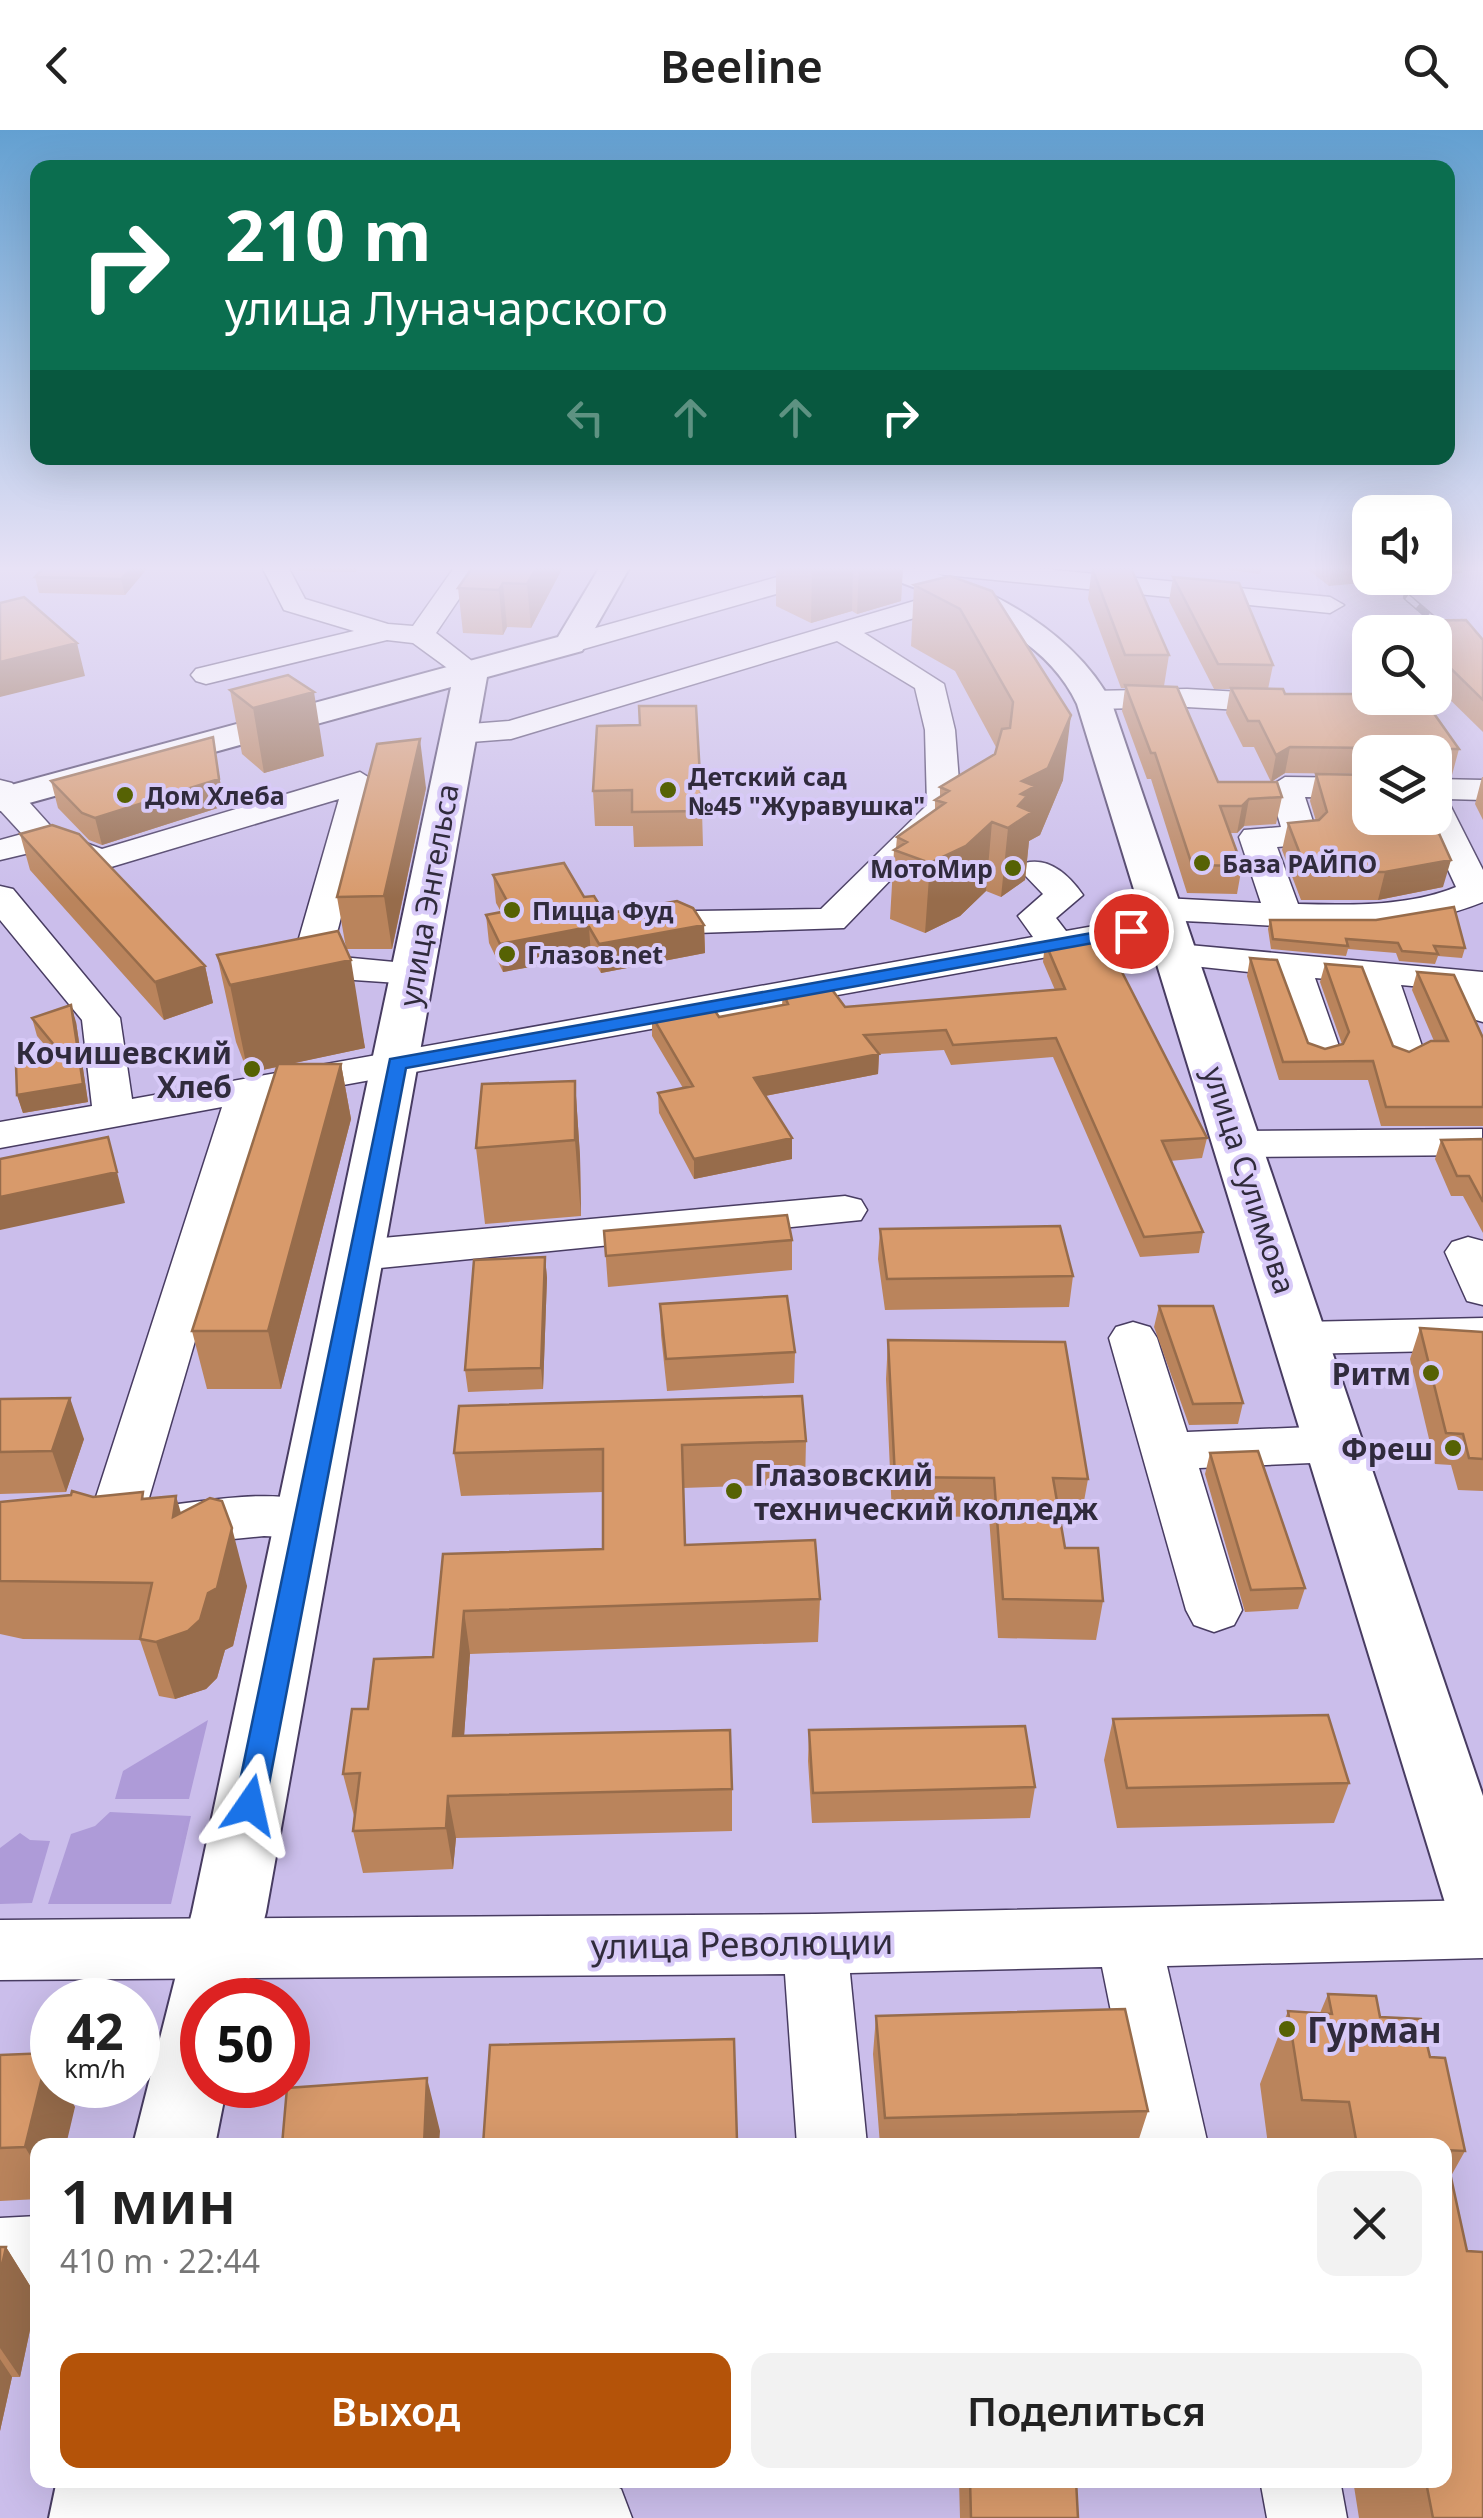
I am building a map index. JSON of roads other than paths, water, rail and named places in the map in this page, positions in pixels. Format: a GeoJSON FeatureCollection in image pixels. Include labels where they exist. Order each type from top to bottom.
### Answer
{"type":"FeatureCollection","features":[{"type":"Feature","properties":{"kind":"main road"},"geometry":{"type":"LineString","coordinates":[[2,796],[453,676]]}},
{"type":"Feature","properties":{"kind":"main road","name":"улица Энгельса"},"geometry":{"type":"LineString","coordinates":[[212,1978],[229,1912],[397,1064],[412,974],[420,777],[458,734],[469,676]]}},
{"type":"Feature","properties":{"kind":"main road","name":"улица Сулимова"},"geometry":{"type":"LineString","coordinates":[[1075,676],[1092,700],[1335,1444],[1466,1799],[1483,1906]]}},
{"type":"Feature","properties":{"kind":"main road","name":"улица Энгельса"},"geometry":{"type":"LineString","coordinates":[[176,2138],[182,2108]]}},
{"type":"Feature","properties":{"kind":"main road"},"geometry":{"type":"LineString","coordinates":[[96,2518],[102,2488]]}},
{"type":"Feature","properties":{"kind":"street"},"geometry":{"type":"LineString","coordinates":[[458,734],[511,730],[683,676]]}},
{"type":"Feature","properties":{"kind":"street"},"geometry":{"type":"LineString","coordinates":[[696,922],[831,920],[944,807],[940,730],[930,684],[917,676]]}},
{"type":"Feature","properties":{"kind":"street"},"geometry":{"type":"LineString","coordinates":[[1092,700],[1318,704]]}},
{"type":"Feature","properties":{"kind":"street"},"geometry":{"type":"LineString","coordinates":[[2,796],[44,839],[101,860],[360,782],[420,777]]}},
{"type":"Feature","properties":{"kind":"street"},"geometry":{"type":"LineString","coordinates":[[298,1007],[360,782]]}},
{"type":"Feature","properties":{"kind":"street"},"geometry":{"type":"LineString","coordinates":[[1283,913],[1256,837],[1301,837],[1285,787],[1352,788]]}},
{"type":"Feature","properties":{"kind":"street"},"geometry":{"type":"LineString","coordinates":[[1452,789],[1483,790]]}},
{"type":"Feature","properties":{"kind":"street"},"geometry":{"type":"LineString","coordinates":[[0,1134],[1057,944],[1283,913],[1396,914],[1476,892],[1449,835]]}},
{"type":"Feature","properties":{"kind":"street"},"geometry":{"type":"LineString","coordinates":[[0,850],[44,839]]}},
{"type":"Feature","properties":{"kind":"street"},"geometry":{"type":"LineString","coordinates":[[1037,870],[1065,895],[1036,916],[1057,944]]}},
{"type":"Feature","properties":{"kind":"street"},"geometry":{"type":"LineString","coordinates":[[0,897],[101,1018],[113,1111]]}},
{"type":"Feature","properties":{"kind":"street"},"geometry":{"type":"LineString","coordinates":[[831,920],[868,978]]}},
{"type":"Feature","properties":{"kind":"street"},"geometry":{"type":"LineString","coordinates":[[1170,930],[1244,958],[1292,966],[1470,980],[1483,1010]]}},
{"type":"Feature","properties":{"kind":"street"},"geometry":{"type":"LineString","coordinates":[[1244,958],[1282,951],[1460,964]]}},
{"type":"Feature","properties":{"kind":"street"},"geometry":{"type":"LineString","coordinates":[[310,966],[412,974]]}},
{"type":"Feature","properties":{"kind":"street"},"geometry":{"type":"LineString","coordinates":[[1292,966],[1320,1052]]}},
{"type":"Feature","properties":{"kind":"street"},"geometry":{"type":"LineString","coordinates":[[1378,973],[1405,1055]]}},
{"type":"Feature","properties":{"kind":"street"},"geometry":{"type":"LineString","coordinates":[[248,1090],[112,1531],[264,1516],[306,1518]]}},
{"type":"Feature","properties":{"kind":"street"},"geometry":{"type":"LineString","coordinates":[[1239,1144],[1482,1142]]}},
{"type":"Feature","properties":{"kind":"street"},"geometry":{"type":"LineString","coordinates":[[360,1255],[845,1210]]}},
{"type":"Feature","properties":{"kind":"street"},"geometry":{"type":"LineString","coordinates":[[1301,1338],[1483,1334]]}},
{"type":"Feature","properties":{"kind":"street"},"geometry":{"type":"LineString","coordinates":[[1134,1338],[1214,1610]]}},
{"type":"Feature","properties":{"kind":"street"},"geometry":{"type":"LineString","coordinates":[[1168,1451],[1335,1444]]}},
{"type":"Feature","properties":{"kind":"street","name":"улица Революции"},"geometry":{"type":"LineString","coordinates":[[310,1981],[816,1944],[1483,1929]]}},
{"type":"Feature","properties":{"kind":"street"},"geometry":{"type":"LineString","coordinates":[[1128,1934],[1172,2138]]}},
{"type":"Feature","properties":{"kind":"street"},"geometry":{"type":"LineString","coordinates":[[816,1944],[831,2138]]}},
{"type":"Feature","properties":{"kind":"street","name":"улица Революции"},"geometry":{"type":"LineString","coordinates":[[0,1950],[180,1983]]}},
{"type":"Feature","properties":{"kind":"street"},"geometry":{"type":"LineString","coordinates":[[0,2255],[30,2253]]}},
{"type":"Feature","properties":{"kind":"street"},"geometry":{"type":"LineString","coordinates":[[1302,2488],[1308,2518]]}},
{"type":"Feature","properties":{"kind":"street"},"geometry":{"type":"LineString","coordinates":[[167,2518],[540,2490],[592,2518]]}},
{"type":"Feature","properties":{"kind":"place","name":"Детский сад №45 \"Журавушка\""},"geometry":{"type":"Point","coordinates":[668,790]}},
{"type":"Feature","properties":{"kind":"place","name":"Дом Хлеба"},"geometry":{"type":"Point","coordinates":[125,795]}},
{"type":"Feature","properties":{"kind":"place","name":"База РАЙПО"},"geometry":{"type":"Point","coordinates":[1202,863]}},
{"type":"Feature","properties":{"kind":"place","name":"МотоМир"},"geometry":{"type":"Point","coordinates":[1013,868]}},
{"type":"Feature","properties":{"kind":"place","name":"Пицца Фуд"},"geometry":{"type":"Point","coordinates":[512,910]}},
{"type":"Feature","properties":{"kind":"place","name":"Глазов.net"},"geometry":{"type":"Point","coordinates":[507,954]}},
{"type":"Feature","properties":{"kind":"place","name":"Кочишевский Хлеб"},"geometry":{"type":"Point","coordinates":[252,1069]}},
{"type":"Feature","properties":{"kind":"place","name":"Ритм"},"geometry":{"type":"Point","coordinates":[1431,1373]}},
{"type":"Feature","properties":{"kind":"place","name":"Фреш"},"geometry":{"type":"Point","coordinates":[1453,1448]}},
{"type":"Feature","properties":{"kind":"place","name":"Глазовский технический колледж"},"geometry":{"type":"Point","coordinates":[734,1491]}},
{"type":"Feature","properties":{"kind":"place","name":"Гурман"},"geometry":{"type":"Point","coordinates":[1287,2029]}}]}
